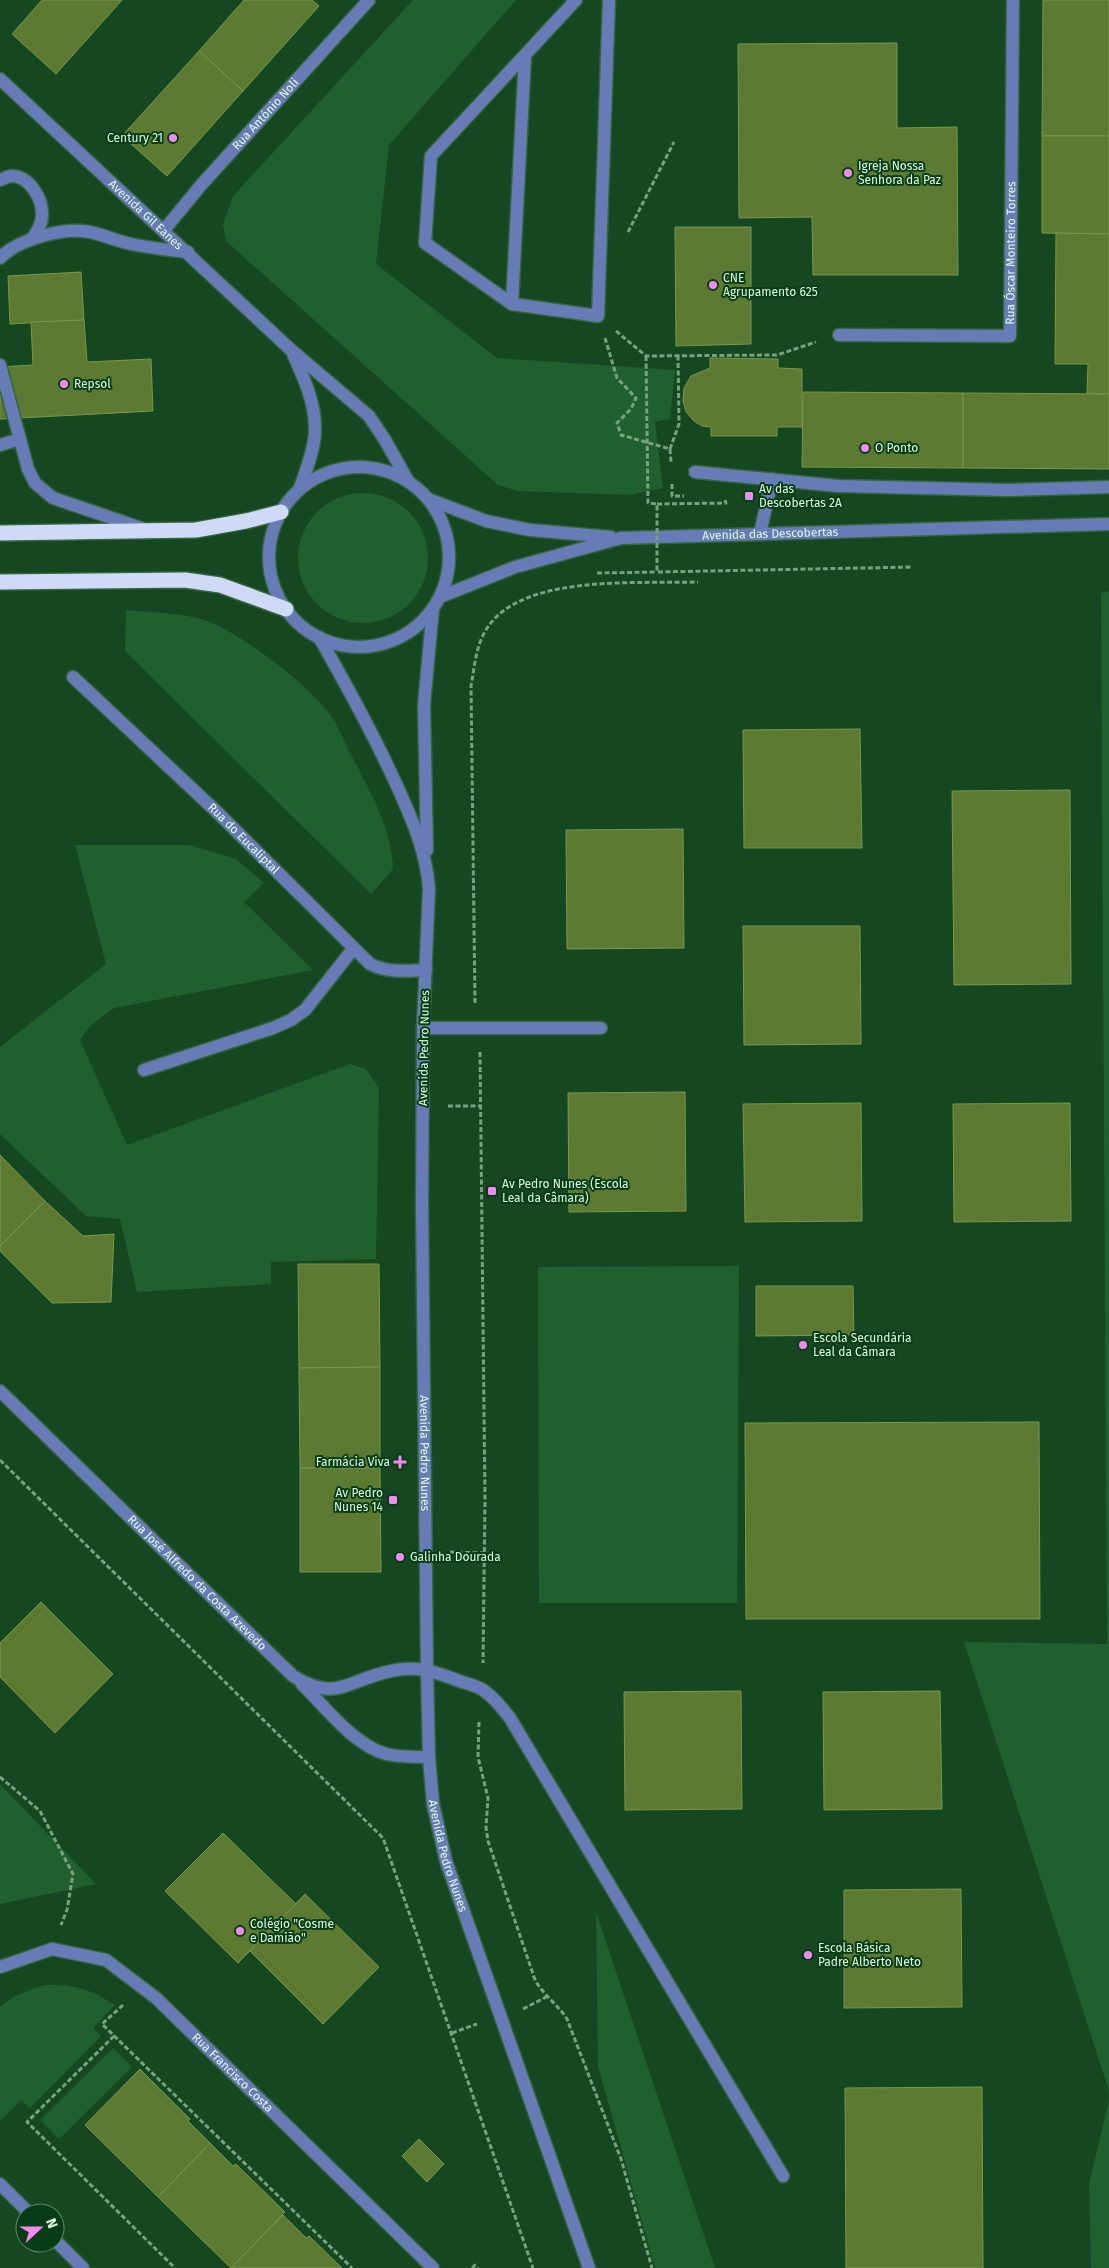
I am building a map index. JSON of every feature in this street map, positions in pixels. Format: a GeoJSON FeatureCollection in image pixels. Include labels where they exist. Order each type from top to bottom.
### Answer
{"type":"FeatureCollection","features":[{"type":"Feature","properties":{"kind":"highway"},"geometry":{"type":"LineString","coordinates":[[0,533],[196,530],[246,521],[281,512]]}},
{"type":"Feature","properties":{"kind":"highway"},"geometry":{"type":"LineString","coordinates":[[0,582],[184,580],[220,585],[286,609]]}},
{"type":"Feature","properties":{"kind":"street","name":"Rua António Noli"},"geometry":{"type":"LineString","coordinates":[[164,230],[202,184],[369,0]]}},
{"type":"Feature","properties":{"kind":"street"},"geometry":{"type":"LineString","coordinates":[[576,0],[431,156],[425,243],[512,304],[598,316],[609,0]]}},
{"type":"Feature","properties":{"kind":"street","name":"Rua Óscar Monteiro Torres"},"geometry":{"type":"LineString","coordinates":[[839,335],[1010,336],[1013,0]]}},
{"type":"Feature","properties":{"kind":"street"},"geometry":{"type":"LineString","coordinates":[[512,304],[525,57]]}},
{"type":"Feature","properties":{"kind":"street","name":"Avenida Gil Eanes"},"geometry":{"type":"LineString","coordinates":[[0,79],[290,349],[369,416],[408,481]]}},
{"type":"Feature","properties":{"kind":"street"},"geometry":{"type":"LineString","coordinates":[[0,180],[11,176],[26,181],[38,196],[42,214],[39,229],[32,239]]}},
{"type":"Feature","properties":{"kind":"street"},"geometry":{"type":"LineString","coordinates":[[0,258],[5,253],[32,239],[54,233],[81,231],[131,244],[188,252]]}},
{"type":"Feature","properties":{"kind":"street"},"geometry":{"type":"LineString","coordinates":[[290,349],[306,381],[313,410],[313,446],[300,488]]}},
{"type":"Feature","properties":{"kind":"street"},"geometry":{"type":"LineString","coordinates":[[0,365],[28,469],[35,483],[52,498],[149,531]]}},
{"type":"Feature","properties":{"kind":"street"},"geometry":{"type":"LineString","coordinates":[[0,445],[20,439]]}},
{"type":"Feature","properties":{"kind":"street"},"geometry":{"type":"LineString","coordinates":[[357,467],[384,470],[408,481],[428,499],[442,522],[448,548],[448,573],[437,601],[426,617],[408,633],[385,644],[358,648],[330,643],[305,629],[286,609],[274,586],[269,561],[271,535],[281,512],[300,488],[327,472],[357,467]]}},
{"type":"Feature","properties":{"kind":"street"},"geometry":{"type":"LineString","coordinates":[[695,472],[838,486],[988,490],[1109,487]]}},
{"type":"Feature","properties":{"kind":"street"},"geometry":{"type":"LineString","coordinates":[[760,534],[772,480]]}},
{"type":"Feature","properties":{"kind":"street"},"geometry":{"type":"LineString","coordinates":[[428,499],[486,521],[530,530],[621,538]]}},
{"type":"Feature","properties":{"kind":"street","name":"Avenida das Descobertas"},"geometry":{"type":"LineString","coordinates":[[437,601],[515,567],[621,538],[1109,524]]}},
{"type":"Feature","properties":{"kind":"street"},"geometry":{"type":"LineString","coordinates":[[428,867],[424,705],[437,601]]}},
{"type":"Feature","properties":{"kind":"street","name":"Avenida Pedro Nunes"},"geometry":{"type":"LineString","coordinates":[[320,637],[370,728],[413,820],[428,867],[423,1106],[427,1669],[429,1757],[433,1804],[446,1860],[589,2268]]}},
{"type":"Feature","properties":{"kind":"street","name":"Rua do Eucaliptal"},"geometry":{"type":"LineString","coordinates":[[73,677],[218,813],[370,964],[382,970],[426,970]]}},
{"type":"Feature","properties":{"kind":"street"},"geometry":{"type":"LineString","coordinates":[[144,1070],[273,1028],[291,1020],[304,1010],[353,949]]}},
{"type":"Feature","properties":{"kind":"street"},"geometry":{"type":"LineString","coordinates":[[424,1028],[601,1028]]}},
{"type":"Feature","properties":{"kind":"street","name":"Rua José Alfredo da Costa Azevedo"},"geometry":{"type":"LineString","coordinates":[[0,1391],[293,1676],[310,1686],[323,1690],[408,1668],[427,1669]]}},
{"type":"Feature","properties":{"kind":"street"},"geometry":{"type":"LineString","coordinates":[[427,1669],[482,1689],[510,1718],[783,2176]]}},
{"type":"Feature","properties":{"kind":"street"},"geometry":{"type":"LineString","coordinates":[[293,1676],[356,1738],[372,1748],[387,1754],[429,1757]]}},
{"type":"Feature","properties":{"kind":"street"},"geometry":{"type":"LineString","coordinates":[[0,1967],[52,1949]]}},
{"type":"Feature","properties":{"kind":"street","name":"Rua Francisco Costa"},"geometry":{"type":"LineString","coordinates":[[52,1949],[106,1960],[156,1998],[433,2268]]}},
{"type":"Feature","properties":{"kind":"street"},"geometry":{"type":"LineString","coordinates":[[0,2184],[19,2203]]}},
{"type":"Feature","properties":{"kind":"street"},"geometry":{"type":"LineString","coordinates":[[65,2250],[83,2268]]}},
{"type":"Feature","properties":{"kind":"path"},"geometry":{"type":"LineString","coordinates":[[624,240],[674,142]]}},
{"type":"Feature","properties":{"kind":"path"},"geometry":{"type":"LineString","coordinates":[[598,316],[646,356],[777,355],[839,335]]}},
{"type":"Feature","properties":{"kind":"path"},"geometry":{"type":"LineString","coordinates":[[598,316],[617,378],[636,398],[631,408],[617,424],[621,435],[670,449]]}},
{"type":"Feature","properties":{"kind":"path"},"geometry":{"type":"LineString","coordinates":[[671,464],[670,449],[679,424],[678,355]]}},
{"type":"Feature","properties":{"kind":"path"},"geometry":{"type":"LineString","coordinates":[[646,356],[648,503],[726,503],[725,495]]}},
{"type":"Feature","properties":{"kind":"path"},"geometry":{"type":"LineString","coordinates":[[671,480],[672,496],[690,496]]}},
{"type":"Feature","properties":{"kind":"path"},"geometry":{"type":"LineString","coordinates":[[657,504],[657,572]]}},
{"type":"Feature","properties":{"kind":"path"},"geometry":{"type":"LineString","coordinates":[[589,573],[913,567]]}},
{"type":"Feature","properties":{"kind":"path"},"geometry":{"type":"LineString","coordinates":[[475,997],[471,686],[478,646],[489,625],[504,609],[544,591],[588,585],[698,582]]}},
{"type":"Feature","properties":{"kind":"path"},"geometry":{"type":"LineString","coordinates":[[480,1052],[484,1647]]}},
{"type":"Feature","properties":{"kind":"path"},"geometry":{"type":"LineString","coordinates":[[423,1106],[481,1106]]}},
{"type":"Feature","properties":{"kind":"path"},"geometry":{"type":"LineString","coordinates":[[0,1460],[383,1838],[534,2268]]}},
{"type":"Feature","properties":{"kind":"path"},"geometry":{"type":"LineString","coordinates":[[426,1552],[484,1553]]}},
{"type":"Feature","properties":{"kind":"path"},"geometry":{"type":"LineString","coordinates":[[478,1736],[480,1766],[488,1798],[486,1827],[488,1841],[538,1987],[561,2010],[567,2019],[621,2158],[652,2268]]}},
{"type":"Feature","properties":{"kind":"path"},"geometry":{"type":"LineString","coordinates":[[0,1777],[40,1811],[73,1874],[67,1910],[52,1949]]}},
{"type":"Feature","properties":{"kind":"path"},"geometry":{"type":"LineString","coordinates":[[142,1987],[102,2024],[352,2268]]}},
{"type":"Feature","properties":{"kind":"path"},"geometry":{"type":"LineString","coordinates":[[114,2036],[27,2122],[174,2268]]}},
{"type":"Feature","properties":{"kind":"path"},"geometry":{"type":"LineString","coordinates":[[472,2268],[475,2265],[478,2268]]}},
{"type":"Feature","properties":{"kind":"green space"},"geometry":{"type":"Polygon","coordinates":[[[413,0],[516,0],[389,145],[376,264],[497,358],[675,370],[670,419],[655,422],[663,488],[630,495],[518,491],[498,485],[226,241],[223,224],[233,196],[413,0]]]}},
{"type":"Feature","properties":{"kind":"green space"},"geometry":{"type":"Polygon","coordinates":[[[363,493],[376,494],[388,498],[409,512],[423,533],[427,545],[427,571],[423,583],[409,604],[388,618],[376,622],[363,623],[350,622],[338,618],[317,604],[303,583],[299,571],[298,558],[299,545],[303,533],[317,512],[338,498],[350,494],[363,493]]]}},
{"type":"Feature","properties":{"kind":"green space"},"geometry":{"type":"Polygon","coordinates":[[[1109,591],[1109,2091],[964,1642],[1107,1644],[1101,593],[1109,591]]]}},
{"type":"Feature","properties":{"kind":"green space"},"geometry":{"type":"Polygon","coordinates":[[[126,610],[197,618],[219,626],[263,653],[319,701],[338,727],[372,795],[389,838],[393,869],[371,894],[125,651],[126,610]]]}},
{"type":"Feature","properties":{"kind":"green space"},"geometry":{"type":"Polygon","coordinates":[[[75,845],[190,845],[236,859],[264,883],[244,902],[313,970],[114,1008],[91,1025],[80,1040],[127,1145],[350,1064],[366,1069],[379,1088],[376,1259],[271,1262],[271,1284],[137,1292],[120,1219],[86,1216],[0,1134],[0,1047],[106,964],[75,845]]]}},
{"type":"Feature","properties":{"kind":"green space"},"geometry":{"type":"Polygon","coordinates":[[[739,1266],[737,1603],[539,1603],[538,1267],[739,1266]]]}},
{"type":"Feature","properties":{"kind":"green space"},"geometry":{"type":"Polygon","coordinates":[[[0,1784],[96,1884],[0,1904],[0,1784]]]}},
{"type":"Feature","properties":{"kind":"green space"},"geometry":{"type":"Polygon","coordinates":[[[596,1912],[715,2268],[655,2268],[598,2066],[596,1912]]]}},
{"type":"Feature","properties":{"kind":"green space"},"geometry":{"type":"Polygon","coordinates":[[[45,1985],[65,1985],[90,1991],[115,2005],[93,2028],[101,2036],[30,2108],[21,2100],[0,2121],[0,2007],[21,1993],[45,1985]]]}},
{"type":"Feature","properties":{"kind":"green space"},"geometry":{"type":"Polygon","coordinates":[[[113,2048],[132,2067],[59,2139],[40,2120],[113,2048]]]}},
{"type":"Feature","properties":{"kind":"green space"},"geometry":{"type":"Polygon","coordinates":[[[1109,2100],[1109,2268],[1091,2268],[1089,2184],[1109,2100]]]}},
{"type":"Feature","properties":{"kind":"building"},"geometry":{"type":"Polygon","coordinates":[[[42,0],[122,0],[56,74],[12,34],[42,0]]]}},
{"type":"Feature","properties":{"kind":"building"},"geometry":{"type":"Polygon","coordinates":[[[244,0],[312,0],[319,6],[243,91],[199,51],[244,0]]]}},
{"type":"Feature","properties":{"kind":"building"},"geometry":{"type":"Polygon","coordinates":[[[1043,0],[1109,0],[1109,136],[1042,136],[1043,0]]]}},
{"type":"Feature","properties":{"kind":"building","name":"Igreja Nossa Senhora da Paz"},"geometry":{"type":"Polygon","coordinates":[[[897,43],[897,128],[957,127],[958,275],[813,275],[812,217],[739,218],[738,44],[897,43]]]}},
{"type":"Feature","properties":{"kind":"building"},"geometry":{"type":"Polygon","coordinates":[[[199,51],[243,91],[167,176],[122,136],[199,51]]]}},
{"type":"Feature","properties":{"kind":"building"},"geometry":{"type":"Polygon","coordinates":[[[1042,136],[1109,136],[1109,234],[1042,233],[1042,136]]]}},
{"type":"Feature","properties":{"kind":"building","name":"CNE Agrupamento 625"},"geometry":{"type":"Polygon","coordinates":[[[675,227],[751,227],[751,344],[676,346],[675,227]]]}},
{"type":"Feature","properties":{"kind":"building"},"geometry":{"type":"Polygon","coordinates":[[[1056,233],[1109,234],[1109,394],[1087,393],[1088,364],[1055,364],[1056,233]]]}},
{"type":"Feature","properties":{"kind":"building"},"geometry":{"type":"Polygon","coordinates":[[[81,272],[84,320],[10,324],[8,276],[81,272]]]}},
{"type":"Feature","properties":{"kind":"building"},"geometry":{"type":"Polygon","coordinates":[[[84,320],[87,362],[151,359],[153,411],[0,419],[0,367],[33,365],[31,322],[84,320]]]}},
{"type":"Feature","properties":{"kind":"building"},"geometry":{"type":"Polygon","coordinates":[[[710,358],[778,359],[778,368],[802,369],[802,427],[777,427],[777,436],[711,436],[711,427],[702,426],[694,421],[686,412],[683,401],[684,388],[691,376],[710,368],[710,358]]]}},
{"type":"Feature","properties":{"kind":"building"},"geometry":{"type":"Polygon","coordinates":[[[803,392],[963,393],[963,468],[802,467],[803,392]]]}},
{"type":"Feature","properties":{"kind":"building"},"geometry":{"type":"Polygon","coordinates":[[[963,393],[1109,394],[1109,469],[963,468],[963,393]]]}},
{"type":"Feature","properties":{"kind":"building"},"geometry":{"type":"Polygon","coordinates":[[[860,729],[862,848],[744,848],[743,730],[860,729]]]}},
{"type":"Feature","properties":{"kind":"building"},"geometry":{"type":"Polygon","coordinates":[[[1070,790],[1071,984],[954,985],[952,791],[1070,790]]]}},
{"type":"Feature","properties":{"kind":"building"},"geometry":{"type":"Polygon","coordinates":[[[683,829],[684,948],[567,949],[566,830],[683,829]]]}},
{"type":"Feature","properties":{"kind":"building"},"geometry":{"type":"Polygon","coordinates":[[[743,926],[860,926],[861,1044],[744,1045],[743,926]]]}},
{"type":"Feature","properties":{"kind":"building"},"geometry":{"type":"Polygon","coordinates":[[[685,1092],[686,1211],[569,1212],[568,1093],[685,1092]]]}},
{"type":"Feature","properties":{"kind":"building"},"geometry":{"type":"Polygon","coordinates":[[[861,1103],[862,1221],[745,1222],[743,1104],[861,1103]]]}},
{"type":"Feature","properties":{"kind":"building"},"geometry":{"type":"Polygon","coordinates":[[[1070,1103],[1071,1221],[954,1222],[953,1104],[1070,1103]]]}},
{"type":"Feature","properties":{"kind":"building"},"geometry":{"type":"Polygon","coordinates":[[[0,1155],[45,1201],[0,1246],[0,1155]]]}},
{"type":"Feature","properties":{"kind":"building"},"geometry":{"type":"Polygon","coordinates":[[[45,1201],[83,1236],[114,1234],[111,1302],[52,1303],[0,1251],[0,1246],[45,1201]]]}},
{"type":"Feature","properties":{"kind":"building"},"geometry":{"type":"Polygon","coordinates":[[[298,1264],[379,1264],[380,1367],[299,1368],[298,1264]]]}},
{"type":"Feature","properties":{"kind":"building"},"geometry":{"type":"Polygon","coordinates":[[[756,1286],[853,1286],[854,1335],[756,1336],[756,1286]]]}},
{"type":"Feature","properties":{"kind":"building"},"geometry":{"type":"Polygon","coordinates":[[[380,1367],[380,1468],[300,1468],[299,1368],[380,1367]]]}},
{"type":"Feature","properties":{"kind":"building"},"geometry":{"type":"Polygon","coordinates":[[[1039,1422],[1040,1619],[746,1619],[745,1423],[1039,1422]]]}},
{"type":"Feature","properties":{"kind":"building"},"geometry":{"type":"Polygon","coordinates":[[[300,1468],[380,1468],[381,1572],[300,1572],[300,1468]]]}},
{"type":"Feature","properties":{"kind":"building"},"geometry":{"type":"Polygon","coordinates":[[[41,1602],[113,1674],[55,1733],[0,1677],[0,1643],[41,1602]]]}},
{"type":"Feature","properties":{"kind":"building"},"geometry":{"type":"Polygon","coordinates":[[[741,1691],[742,1809],[625,1810],[624,1692],[741,1691]]]}},
{"type":"Feature","properties":{"kind":"building"},"geometry":{"type":"Polygon","coordinates":[[[940,1691],[942,1809],[824,1810],[823,1692],[940,1691]]]}},
{"type":"Feature","properties":{"kind":"building"},"geometry":{"type":"Polygon","coordinates":[[[223,1833],[296,1904],[238,1963],[165,1891],[223,1833]]]}},
{"type":"Feature","properties":{"kind":"building"},"geometry":{"type":"Polygon","coordinates":[[[961,1889],[962,2007],[844,2008],[844,1890],[961,1889]]]}},
{"type":"Feature","properties":{"kind":"building"},"geometry":{"type":"Polygon","coordinates":[[[305,1894],[379,1967],[323,2024],[250,1951],[305,1894]]]}},
{"type":"Feature","properties":{"kind":"building"},"geometry":{"type":"Polygon","coordinates":[[[140,2069],[190,2119],[188,2121],[210,2143],[158,2197],[85,2125],[140,2069]]]}},
{"type":"Feature","properties":{"kind":"building"},"geometry":{"type":"Polygon","coordinates":[[[982,2087],[983,2268],[846,2268],[845,2088],[982,2087]]]}},
{"type":"Feature","properties":{"kind":"building"},"geometry":{"type":"Polygon","coordinates":[[[419,2139],[444,2164],[427,2182],[402,2156],[419,2139]]]}},
{"type":"Feature","properties":{"kind":"building"},"geometry":{"type":"Polygon","coordinates":[[[210,2143],[233,2166],[236,2164],[285,2212],[231,2268],[158,2197],[210,2143]]]}},
{"type":"Feature","properties":{"kind":"building"},"geometry":{"type":"Polygon","coordinates":[[[283,2215],[306,2238],[309,2236],[342,2268],[231,2268],[283,2215]]]}},
{"type":"Feature","properties":{"kind":"place","name":"Century 21"},"geometry":{"type":"Point","coordinates":[173,138]}},
{"type":"Feature","properties":{"kind":"place","name":"Igreja Nossa Senhora da Paz"},"geometry":{"type":"Point","coordinates":[848,173]}},
{"type":"Feature","properties":{"kind":"place","name":"CNE Agrupamento 625"},"geometry":{"type":"Point","coordinates":[713,285]}},
{"type":"Feature","properties":{"kind":"place","name":"Repsol"},"geometry":{"type":"Point","coordinates":[64,384]}},
{"type":"Feature","properties":{"kind":"place","name":"O Ponto"},"geometry":{"type":"Point","coordinates":[865,448]}},
{"type":"Feature","properties":{"kind":"place","name":"Av das Descobertas 2A"},"geometry":{"type":"Point","coordinates":[749,496]}},
{"type":"Feature","properties":{"kind":"place","name":"Av Pedro Nunes (Escola Leal da Câmara)"},"geometry":{"type":"Point","coordinates":[492,1191]}},
{"type":"Feature","properties":{"kind":"place","name":"Escola Secundária Leal da Câmara"},"geometry":{"type":"Point","coordinates":[803,1345]}},
{"type":"Feature","properties":{"kind":"place","name":"Farmácia Viva"},"geometry":{"type":"Point","coordinates":[400,1462]}},
{"type":"Feature","properties":{"kind":"place","name":"Av Pedro Nunes 14"},"geometry":{"type":"Point","coordinates":[393,1500]}},
{"type":"Feature","properties":{"kind":"place","name":"Galinha Dourada"},"geometry":{"type":"Point","coordinates":[400,1557]}},
{"type":"Feature","properties":{"kind":"place","name":"Colégio \"Cosme e Damião\""},"geometry":{"type":"Point","coordinates":[240,1931]}},
{"type":"Feature","properties":{"kind":"place","name":"Escola Básica Padre Alberto Neto"},"geometry":{"type":"Point","coordinates":[808,1955]}}]}
